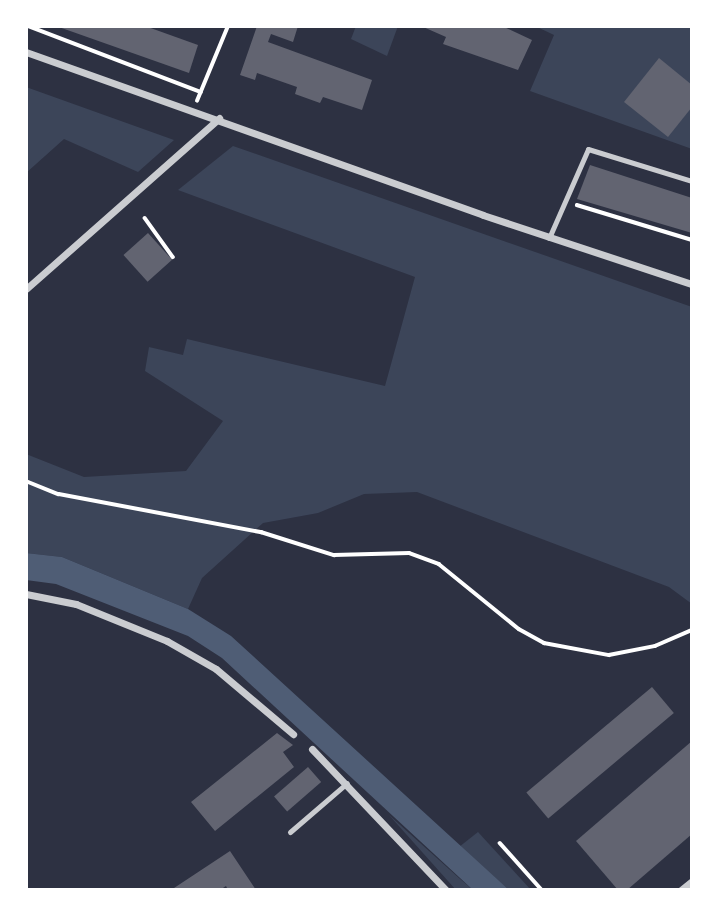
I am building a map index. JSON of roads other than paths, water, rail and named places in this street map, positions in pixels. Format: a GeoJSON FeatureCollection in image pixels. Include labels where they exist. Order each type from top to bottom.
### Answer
{"type":"FeatureCollection","features":[{"type":"Feature","properties":{"kind":"street"},"geometry":{"type":"LineString","coordinates":[[26,52],[219,118],[549,238],[692,284]]}},
{"type":"Feature","properties":{"kind":"street"},"geometry":{"type":"LineString","coordinates":[[26,289],[219,118]]}},
{"type":"Feature","properties":{"kind":"street"},"geometry":{"type":"LineString","coordinates":[[26,594],[76,604],[167,641],[216,669],[293,734]]}},
{"type":"Feature","properties":{"kind":"street"},"geometry":{"type":"LineString","coordinates":[[312,749],[446,890]]}},
{"type":"Feature","properties":{"kind":"street"},"geometry":{"type":"LineString","coordinates":[[681,890],[692,881]]}},
{"type":"Feature","properties":{"kind":"lane"},"geometry":{"type":"LineString","coordinates":[[549,238],[588,149],[692,181]]}},
{"type":"Feature","properties":{"kind":"lane"},"geometry":{"type":"LineString","coordinates":[[290,832],[347,783]]}}]}
